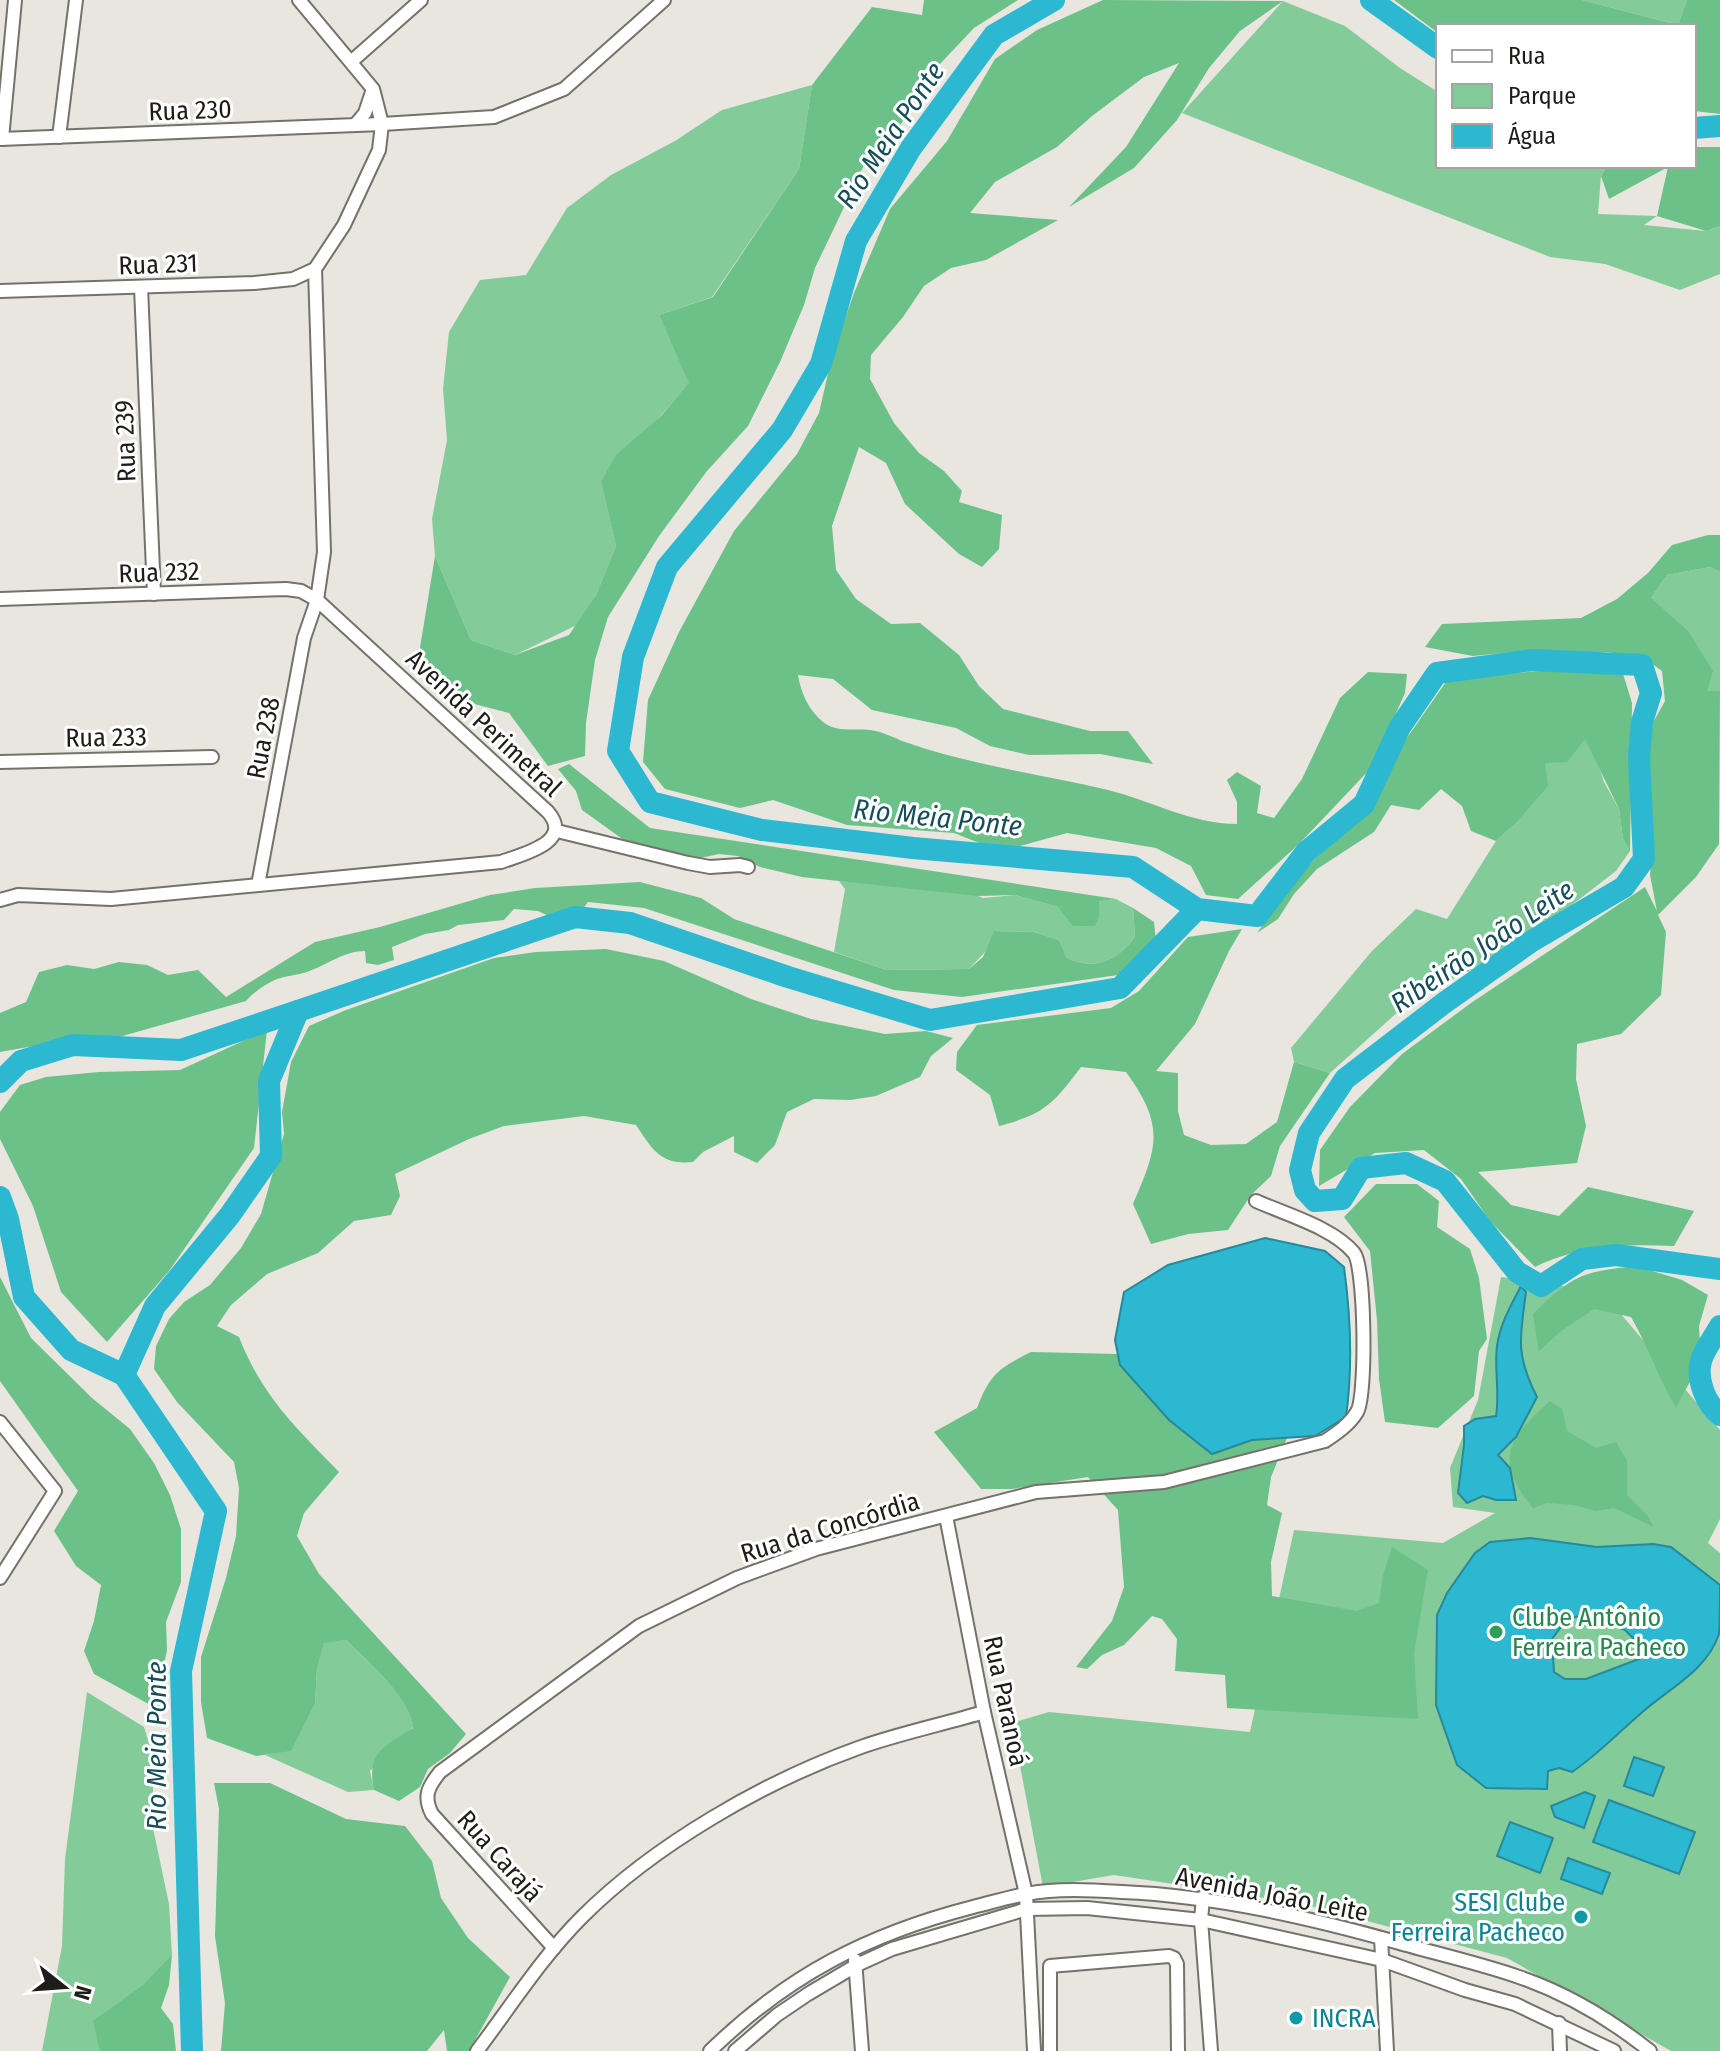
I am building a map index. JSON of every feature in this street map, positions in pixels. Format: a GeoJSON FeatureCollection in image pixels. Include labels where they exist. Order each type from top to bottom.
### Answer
{"type":"FeatureCollection","features":[{"type":"Feature","properties":{"kind":"street"},"geometry":{"type":"LineString","coordinates":[[1,139],[15,0]]}},
{"type":"Feature","properties":{"kind":"street"},"geometry":{"type":"LineString","coordinates":[[59,137],[76,0]]}},
{"type":"Feature","properties":{"kind":"street"},"geometry":{"type":"LineString","coordinates":[[299,0],[373,89],[382,124],[379,150],[344,225],[315,269],[324,552],[317,600]]}},
{"type":"Feature","properties":{"kind":"street"},"geometry":{"type":"LineString","coordinates":[[352,61],[421,0]]}},
{"type":"Feature","properties":{"kind":"street","name":"Rua 230"},"geometry":{"type":"LineString","coordinates":[[1,139],[494,117],[564,89],[664,0]]}},
{"type":"Feature","properties":{"kind":"street"},"geometry":{"type":"LineString","coordinates":[[355,125],[365,113],[373,89]]}},
{"type":"Feature","properties":{"kind":"street","name":"Rua 231"},"geometry":{"type":"LineString","coordinates":[[0,291],[254,283],[293,279],[315,269]]}},
{"type":"Feature","properties":{"kind":"street","name":"Rua 239"},"geometry":{"type":"LineString","coordinates":[[141,287],[154,594]]}},
{"type":"Feature","properties":{"kind":"street","name":"Rua 232"},"geometry":{"type":"LineString","coordinates":[[0,599],[286,589],[301,591],[317,600]]}},
{"type":"Feature","properties":{"kind":"street","name":"Avenida Perimetral"},"geometry":{"type":"LineString","coordinates":[[0,900],[18,895],[111,899],[501,862],[533,851],[554,838],[557,831],[555,821],[548,812],[317,600]]}},
{"type":"Feature","properties":{"kind":"street","name":"Rua 238"},"geometry":{"type":"LineString","coordinates":[[258,885],[304,638],[317,600]]}},
{"type":"Feature","properties":{"kind":"street","name":"Rua 233"},"geometry":{"type":"LineString","coordinates":[[0,762],[212,757]]}},
{"type":"Feature","properties":{"kind":"street"},"geometry":{"type":"LineString","coordinates":[[557,831],[688,863],[710,867],[748,867]]}},
{"type":"Feature","properties":{"kind":"street","name":"Rua da Concórdia"},"geometry":{"type":"LineString","coordinates":[[428,1788],[440,1772],[608,1647],[639,1626],[711,1589],[816,1549],[1036,1492],[1164,1482],[1325,1441],[1345,1428],[1359,1410],[1364,1375],[1360,1275],[1356,1255],[1338,1238],[1256,1201]]}},
{"type":"Feature","properties":{"kind":"street"},"geometry":{"type":"LineString","coordinates":[[0,1422],[55,1491],[0,1578]]}},
{"type":"Feature","properties":{"kind":"street","name":"Rua Paranoá"},"geometry":{"type":"LineString","coordinates":[[946,1516],[984,1712],[1026,1894],[1034,2051]]}},
{"type":"Feature","properties":{"kind":"street"},"geometry":{"type":"LineString","coordinates":[[477,2051],[554,1948],[583,1916],[662,1850],[749,1796],[861,1747],[984,1712]]}},
{"type":"Feature","properties":{"kind":"street","name":"Rua Carajá"},"geometry":{"type":"LineString","coordinates":[[428,1788],[427,1802],[432,1814],[554,1948]]}},
{"type":"Feature","properties":{"kind":"street","name":"Avenida João Leite"},"geometry":{"type":"LineString","coordinates":[[710,2051],[770,1999],[851,1949],[898,1929],[1026,1894],[1087,1890],[1203,1897],[1340,1927],[1519,1976],[1560,1993],[1626,2032],[1650,2051]]}},
{"type":"Feature","properties":{"kind":"street"},"geometry":{"type":"LineString","coordinates":[[1203,1897],[1201,1920],[1211,2051]]}},
{"type":"Feature","properties":{"kind":"street","name":"Avenida João Leite"},"geometry":{"type":"LineString","coordinates":[[735,2051],[777,2015],[857,1965],[892,1949],[1027,1909],[1087,1908],[1201,1920],[1382,1960],[1465,1990],[1515,2004],[1614,2051]]}},
{"type":"Feature","properties":{"kind":"street"},"geometry":{"type":"LineString","coordinates":[[1337,1950],[1340,1927]]}},
{"type":"Feature","properties":{"kind":"street"},"geometry":{"type":"LineString","coordinates":[[1381,1938],[1387,2051]]}},
{"type":"Feature","properties":{"kind":"street"},"geometry":{"type":"LineString","coordinates":[[851,1949],[857,1965],[862,2051]]}},
{"type":"Feature","properties":{"kind":"street"},"geometry":{"type":"LineString","coordinates":[[1050,2051],[1049,1970],[1054,1964],[1169,1956],[1177,1964],[1178,2051]]}},
{"type":"Feature","properties":{"kind":"street"},"geometry":{"type":"LineString","coordinates":[[1032,2021],[1040,2020],[1049,2007]]}},
{"type":"Feature","properties":{"kind":"street"},"geometry":{"type":"LineString","coordinates":[[1559,2023],[1560,2051]]}},
{"type":"Feature","properties":{"kind":"green space"},"geometry":{"type":"Polygon","coordinates":[[[924,0],[1018,0],[974,28],[939,65],[901,124],[866,161],[815,268],[804,305],[780,362],[748,426],[707,471],[659,536],[608,617],[595,660],[586,723],[585,756],[548,766],[509,713],[440,695],[418,660],[435,556],[471,640],[515,655],[569,635],[596,595],[616,546],[601,482],[616,455],[661,416],[689,383],[659,315],[713,297],[799,169],[812,85],[872,7],[922,15],[924,0]]]}},
{"type":"Feature","properties":{"kind":"green space"},"geometry":{"type":"Polygon","coordinates":[[[1103,0],[1283,1],[1240,31],[1209,68],[1177,120],[1134,168],[1069,207],[1126,147],[1179,63],[1144,77],[1057,147],[995,182],[970,213],[1058,220],[986,260],[951,268],[924,286],[871,355],[870,379],[894,423],[919,453],[944,471],[962,491],[959,502],[1002,515],[999,549],[982,567],[959,554],[905,504],[886,463],[859,447],[832,526],[836,570],[856,599],[891,624],[920,623],[959,655],[979,686],[1003,709],[1090,731],[1128,731],[1153,764],[1100,754],[1029,755],[990,746],[956,728],[872,710],[833,679],[798,675],[809,706],[823,722],[834,728],[883,733],[955,757],[1108,790],[1204,820],[1237,824],[1237,802],[1227,780],[1237,772],[1261,786],[1257,813],[1274,818],[1302,779],[1340,698],[1368,672],[1407,674],[1405,693],[1372,767],[1299,844],[1238,899],[1206,895],[1191,866],[1156,848],[1067,833],[1020,846],[987,846],[954,833],[847,825],[773,800],[740,808],[665,789],[643,762],[648,700],[679,632],[734,531],[797,454],[819,413],[832,356],[854,293],[890,209],[947,141],[995,59],[1037,30],[1103,0]]]}},
{"type":"Feature","properties":{"kind":"green space"},"geometry":{"type":"Polygon","coordinates":[[[1394,0],[1582,0],[1674,24],[1436,24],[1436,32],[1394,0]]]}},
{"type":"Feature","properties":{"kind":"green space"},"geometry":{"type":"Polygon","coordinates":[[[1582,0],[1687,0],[1678,24],[1582,0]]]}},
{"type":"Feature","properties":{"kind":"green space"},"geometry":{"type":"Polygon","coordinates":[[[1687,0],[1720,0],[1720,114],[1696,111],[1696,24],[1678,24],[1687,0]]]}},
{"type":"Feature","properties":{"kind":"green space"},"geometry":{"type":"Polygon","coordinates":[[[1283,1],[1345,26],[1436,91],[1436,168],[1606,168],[1601,176],[1598,214],[1657,216],[1644,225],[1706,231],[1720,226],[1720,274],[1680,290],[1605,264],[1550,257],[1182,113],[1283,1]]]}},
{"type":"Feature","properties":{"kind":"green space"},"geometry":{"type":"Polygon","coordinates":[[[812,85],[799,169],[712,297],[659,315],[690,383],[601,482],[616,546],[596,595],[577,625],[515,655],[471,640],[435,556],[432,519],[447,440],[443,389],[449,332],[480,280],[526,275],[567,208],[611,175],[675,141],[722,110],[812,85]]]}},
{"type":"Feature","properties":{"kind":"green space"},"geometry":{"type":"Polygon","coordinates":[[[1696,147],[1720,147],[1720,226],[1706,231],[1657,216],[1668,168],[1696,168],[1696,147]]]}},
{"type":"Feature","properties":{"kind":"green space"},"geometry":{"type":"Polygon","coordinates":[[[1606,168],[1666,168],[1609,199],[1601,176],[1606,168]]]}},
{"type":"Feature","properties":{"kind":"green space"},"geometry":{"type":"Polygon","coordinates":[[[1708,535],[1720,535],[1720,571],[1710,567],[1667,575],[1651,598],[1688,631],[1713,671],[1707,691],[1720,691],[1719,844],[1696,877],[1658,915],[1666,932],[1661,995],[1621,1034],[1577,1044],[1576,1079],[1586,1126],[1577,1163],[1478,1172],[1511,1205],[1559,1216],[1588,1187],[1694,1211],[1674,1246],[1638,1245],[1586,1250],[1535,1267],[1490,1221],[1461,1179],[1424,1150],[1375,1153],[1319,1186],[1320,1150],[1350,1107],[1402,1054],[1471,1003],[1645,887],[1657,911],[1650,875],[1653,839],[1646,765],[1651,726],[1665,701],[1662,671],[1644,658],[1607,652],[1513,652],[1473,656],[1425,647],[1442,624],[1581,618],[1617,599],[1648,573],[1672,545],[1708,535]]]}},
{"type":"Feature","properties":{"kind":"green space"},"geometry":{"type":"Polygon","coordinates":[[[1710,567],[1720,570],[1720,694],[1707,691],[1651,598],[1667,575],[1710,567]]]}},
{"type":"Feature","properties":{"kind":"green space"},"geometry":{"type":"Polygon","coordinates":[[[1620,664],[1632,703],[1630,851],[1623,839],[1619,809],[1585,739],[1567,762],[1545,763],[1548,786],[1496,841],[1471,831],[1462,806],[1441,789],[1419,810],[1391,805],[1374,832],[1317,869],[1294,894],[1278,919],[1257,933],[1295,879],[1342,832],[1364,816],[1395,755],[1448,679],[1620,664]]]}},
{"type":"Feature","properties":{"kind":"green space"},"geometry":{"type":"Polygon","coordinates":[[[1588,731],[1604,782],[1619,809],[1623,839],[1630,851],[1616,871],[1568,908],[1473,969],[1411,1000],[1330,1073],[1294,1062],[1291,1048],[1372,951],[1416,909],[1447,919],[1496,841],[1514,825],[1545,762],[1588,731]]]}},
{"type":"Feature","properties":{"kind":"green space"},"geometry":{"type":"Polygon","coordinates":[[[569,764],[650,828],[1116,899],[1099,901],[1099,917],[1095,926],[1073,926],[1058,907],[1015,895],[978,896],[802,877],[760,867],[738,856],[719,854],[696,859],[635,848],[582,810],[576,791],[558,769],[569,764]]]}},
{"type":"Feature","properties":{"kind":"green space"},"geometry":{"type":"Polygon","coordinates":[[[839,881],[926,888],[983,898],[1015,895],[1058,907],[1066,915],[1099,917],[1098,901],[1116,899],[1133,908],[1135,937],[1113,958],[1087,964],[1067,958],[1059,940],[1034,932],[995,931],[985,952],[969,969],[887,970],[834,952],[845,889],[839,881]]]}},
{"type":"Feature","properties":{"kind":"green space"},"geometry":{"type":"Polygon","coordinates":[[[640,882],[701,898],[734,919],[887,970],[969,969],[983,957],[994,931],[1034,932],[1059,940],[1067,958],[1087,964],[1105,961],[1121,952],[1135,937],[1133,908],[1154,922],[1157,950],[1118,975],[962,997],[894,990],[644,908],[588,902],[582,910],[562,922],[538,911],[514,909],[504,920],[458,925],[449,930],[425,934],[392,947],[394,960],[378,965],[366,963],[365,951],[350,953],[307,972],[273,981],[246,1001],[119,1037],[73,1039],[0,1052],[0,1013],[26,1002],[39,972],[67,965],[94,969],[119,962],[147,965],[168,975],[198,970],[226,997],[315,942],[490,895],[535,888],[640,882]]]}},
{"type":"Feature","properties":{"kind":"green space"},"geometry":{"type":"Polygon","coordinates":[[[1242,929],[1195,1024],[1156,1071],[1178,1073],[1178,1111],[1184,1135],[1211,1145],[1246,1144],[1277,1122],[1294,1062],[1330,1073],[1280,1146],[1271,1176],[1251,1195],[1228,1230],[1188,1234],[1151,1244],[1133,1204],[1152,1151],[1152,1122],[1139,1091],[1126,1072],[1081,1067],[1047,1106],[1027,1117],[999,1126],[990,1095],[956,1070],[957,1052],[977,1025],[1111,1008],[1139,991],[1188,937],[1242,929]]]}},
{"type":"Feature","properties":{"kind":"green space"},"geometry":{"type":"Polygon","coordinates":[[[606,949],[664,961],[751,999],[811,1019],[885,1034],[926,1031],[953,1038],[931,1056],[920,1077],[876,1096],[850,1100],[814,1099],[787,1112],[775,1145],[757,1163],[734,1152],[734,1136],[703,1152],[693,1162],[682,1162],[658,1154],[636,1125],[584,1116],[504,1126],[395,1174],[400,1196],[391,1215],[354,1221],[318,1253],[267,1274],[231,1305],[217,1326],[239,1337],[269,1394],[339,1472],[304,1513],[297,1536],[319,1574],[466,1734],[450,1753],[428,1769],[420,1787],[399,1801],[374,1790],[372,1777],[375,1758],[386,1746],[413,1728],[411,1717],[397,1693],[346,1640],[324,1643],[317,1669],[315,1704],[291,1751],[256,1756],[207,1738],[201,1702],[201,1657],[236,1536],[239,1488],[234,1462],[177,1402],[154,1369],[156,1346],[169,1319],[184,1302],[210,1285],[241,1248],[261,1214],[284,1134],[282,1112],[291,1062],[309,1026],[494,958],[536,952],[606,949]]]}},
{"type":"Feature","properties":{"kind":"green space"},"geometry":{"type":"Polygon","coordinates":[[[267,1030],[254,1148],[169,1271],[107,1342],[61,1292],[33,1206],[0,1139],[0,1112],[20,1085],[46,1077],[180,1070],[267,1030]]]}},
{"type":"Feature","properties":{"kind":"green space"},"geometry":{"type":"Polygon","coordinates":[[[1376,1184],[1417,1184],[1439,1201],[1437,1227],[1470,1249],[1479,1278],[1487,1339],[1479,1351],[1474,1396],[1438,1428],[1385,1422],[1370,1251],[1344,1217],[1376,1184]]]}},
{"type":"Feature","properties":{"kind":"green space"},"geometry":{"type":"Polygon","coordinates":[[[1636,1266],[1682,1280],[1708,1295],[1699,1326],[1701,1362],[1676,1407],[1631,1317],[1594,1309],[1561,1331],[1539,1351],[1533,1314],[1547,1301],[1579,1278],[1636,1266]]]}},
{"type":"Feature","properties":{"kind":"green space"},"geometry":{"type":"Polygon","coordinates":[[[0,1277],[31,1338],[92,1398],[130,1429],[154,1463],[170,1495],[181,1529],[181,1582],[166,1622],[167,1650],[160,1684],[165,1713],[94,1674],[84,1651],[101,1585],[76,1566],[54,1531],[78,1491],[0,1381],[0,1277]]]}},
{"type":"Feature","properties":{"kind":"green space","name":"Clube Antônio Ferreira Pacheco"},"geometry":{"type":"Polygon","coordinates":[[[1501,1277],[1602,1292],[1720,1430],[1720,1519],[1708,1543],[1720,1553],[1720,2051],[1671,2051],[1507,1958],[1299,1903],[1114,1875],[1043,1887],[1012,1723],[1049,1712],[1250,1732],[1294,1530],[1443,1543],[1495,1513],[1453,1507],[1450,1468],[1478,1400],[1501,1277]]]}},
{"type":"Feature","properties":{"kind":"green space"},"geometry":{"type":"Polygon","coordinates":[[[1031,1352],[1118,1354],[1212,1454],[1252,1440],[1287,1438],[1271,1477],[1267,1505],[1282,1513],[1271,1562],[1272,1596],[1357,1611],[1379,1603],[1383,1575],[1392,1547],[1428,1570],[1414,1654],[1418,1719],[1227,1708],[1225,1675],[1175,1671],[1177,1639],[1162,1619],[1152,1616],[1124,1645],[1102,1655],[1087,1669],[1076,1667],[1112,1621],[1124,1587],[1118,1510],[1088,1477],[1012,1489],[981,1489],[934,1432],[977,1408],[986,1387],[997,1373],[1031,1352]]]}},
{"type":"Feature","properties":{"kind":"green space"},"geometry":{"type":"Polygon","coordinates":[[[1550,1401],[1562,1409],[1567,1431],[1596,1448],[1616,1442],[1627,1461],[1627,1495],[1654,1527],[1614,1508],[1596,1511],[1575,1505],[1547,1503],[1533,1508],[1513,1476],[1511,1450],[1524,1427],[1550,1401]]]}},
{"type":"Feature","properties":{"kind":"green space"},"geometry":{"type":"Polygon","coordinates":[[[346,1640],[397,1693],[411,1716],[413,1727],[370,1771],[374,1790],[348,1792],[265,1755],[291,1750],[315,1704],[317,1669],[324,1642],[346,1640]]]}},
{"type":"Feature","properties":{"kind":"green space"},"geometry":{"type":"Polygon","coordinates":[[[87,1692],[144,1727],[153,1757],[153,1828],[169,1904],[172,1955],[117,2051],[42,2051],[62,1946],[65,1859],[87,1692]]]}},
{"type":"Feature","properties":{"kind":"green space"},"geometry":{"type":"Polygon","coordinates":[[[214,1783],[270,1783],[346,1819],[405,1826],[432,1861],[441,1898],[468,1938],[510,1977],[469,2051],[447,2051],[444,2030],[427,2051],[221,2051],[225,2003],[215,1936],[219,1809],[214,1783]]]}},
{"type":"Feature","properties":{"kind":"green space"},"geometry":{"type":"Polygon","coordinates":[[[172,1955],[169,1985],[161,2008],[173,2024],[176,2051],[100,2051],[93,2021],[143,1985],[172,1955]]]}},
{"type":"Feature","properties":{"kind":"water"},"geometry":{"type":"Polygon","coordinates":[[[1265,1238],[1325,1251],[1344,1267],[1350,1342],[1346,1417],[1315,1436],[1252,1440],[1212,1454],[1169,1420],[1120,1365],[1115,1340],[1124,1292],[1168,1265],[1265,1238]]]}},
{"type":"Feature","properties":{"kind":"water"},"geometry":{"type":"Polygon","coordinates":[[[1521,1286],[1526,1292],[1521,1334],[1522,1357],[1537,1397],[1516,1437],[1498,1455],[1510,1468],[1516,1500],[1496,1500],[1483,1496],[1467,1503],[1458,1493],[1464,1426],[1475,1419],[1496,1416],[1498,1338],[1521,1286]]]}},
{"type":"Feature","properties":{"kind":"water"},"geometry":{"type":"Polygon","coordinates":[[[1530,1538],[1597,1547],[1653,1544],[1671,1547],[1720,1585],[1719,1634],[1705,1660],[1572,1772],[1559,1768],[1548,1771],[1547,1789],[1486,1788],[1457,1765],[1436,1705],[1437,1615],[1447,1593],[1475,1553],[1490,1542],[1530,1538]],[[1588,1614],[1567,1619],[1552,1639],[1554,1672],[1565,1679],[1586,1679],[1639,1659],[1644,1649],[1625,1630],[1588,1614]]]}},
{"type":"Feature","properties":{"kind":"water"},"geometry":{"type":"Polygon","coordinates":[[[1634,1757],[1664,1767],[1653,1796],[1624,1786],[1634,1757]]]}},
{"type":"Feature","properties":{"kind":"water"},"geometry":{"type":"Polygon","coordinates":[[[1585,1792],[1595,1796],[1584,1828],[1555,1817],[1551,1806],[1585,1792]]]}},
{"type":"Feature","properties":{"kind":"water"},"geometry":{"type":"Polygon","coordinates":[[[1609,1800],[1695,1832],[1679,1874],[1593,1842],[1609,1800]]]}},
{"type":"Feature","properties":{"kind":"water"},"geometry":{"type":"Polygon","coordinates":[[[1510,1822],[1553,1838],[1540,1873],[1497,1856],[1510,1822]]]}},
{"type":"Feature","properties":{"kind":"water"},"geometry":{"type":"Polygon","coordinates":[[[1568,1858],[1610,1873],[1602,1894],[1561,1879],[1568,1858]]]}},
{"type":"Feature","properties":{"kind":"waterway","name":"Ribeirão João Leite"},"geometry":{"type":"LineString","coordinates":[[1054,0],[994,35],[911,148],[856,241],[821,364],[782,430],[667,567],[633,657],[618,751],[650,802],[762,830],[913,848],[1133,867],[1197,909],[1257,916],[1306,852],[1364,804],[1400,727],[1437,673],[1532,660],[1642,665],[1651,693],[1642,722],[1639,758],[1644,859],[1624,887],[1532,941],[1345,1079],[1309,1133],[1300,1170],[1305,1190],[1315,1201],[1342,1199],[1361,1168],[1406,1163],[1445,1181],[1517,1272],[1541,1286],[1582,1259],[1616,1255],[1720,1269]]}},
{"type":"Feature","properties":{"kind":"waterway","name":"Rio Meia Ponte"},"geometry":{"type":"LineString","coordinates":[[1371,0],[1436,47]]}},
{"type":"Feature","properties":{"kind":"waterway","name":"Rio Meia Ponte"},"geometry":{"type":"LineString","coordinates":[[1696,128],[1720,126]]}},
{"type":"Feature","properties":{"kind":"waterway","name":"Rio Meia Ponte"},"geometry":{"type":"LineString","coordinates":[[192,2051],[181,1671],[216,1511],[124,1375],[155,1306],[230,1215],[271,1156],[269,1081],[298,1011],[575,917],[630,923],[788,977],[930,1020],[1120,988],[1197,909]]}},
{"type":"Feature","properties":{"kind":"waterway","name":"Rio Meia Ponte"},"geometry":{"type":"LineString","coordinates":[[0,1082],[21,1061],[73,1045],[181,1050],[298,1011]]}},
{"type":"Feature","properties":{"kind":"waterway","name":"Rio Meia Ponte"},"geometry":{"type":"LineString","coordinates":[[0,1197],[8,1219],[24,1297],[71,1350],[124,1375]]}},
{"type":"Feature","properties":{"kind":"waterway","name":"Ribeirão João Leite"},"geometry":{"type":"LineString","coordinates":[[1720,1326],[1704,1352],[1700,1368],[1703,1391],[1720,1415]]}},
{"type":"Feature","properties":{"kind":"place","name":"Clube Antônio Ferreira Pacheco"},"geometry":{"type":"Point","coordinates":[1496,1632]}},
{"type":"Feature","properties":{"kind":"place","name":"SESI Clube Ferreira Pacheco"},"geometry":{"type":"Point","coordinates":[1581,1917]}},
{"type":"Feature","properties":{"kind":"place","name":"INCRA"},"geometry":{"type":"Point","coordinates":[1296,2018]}}]}
